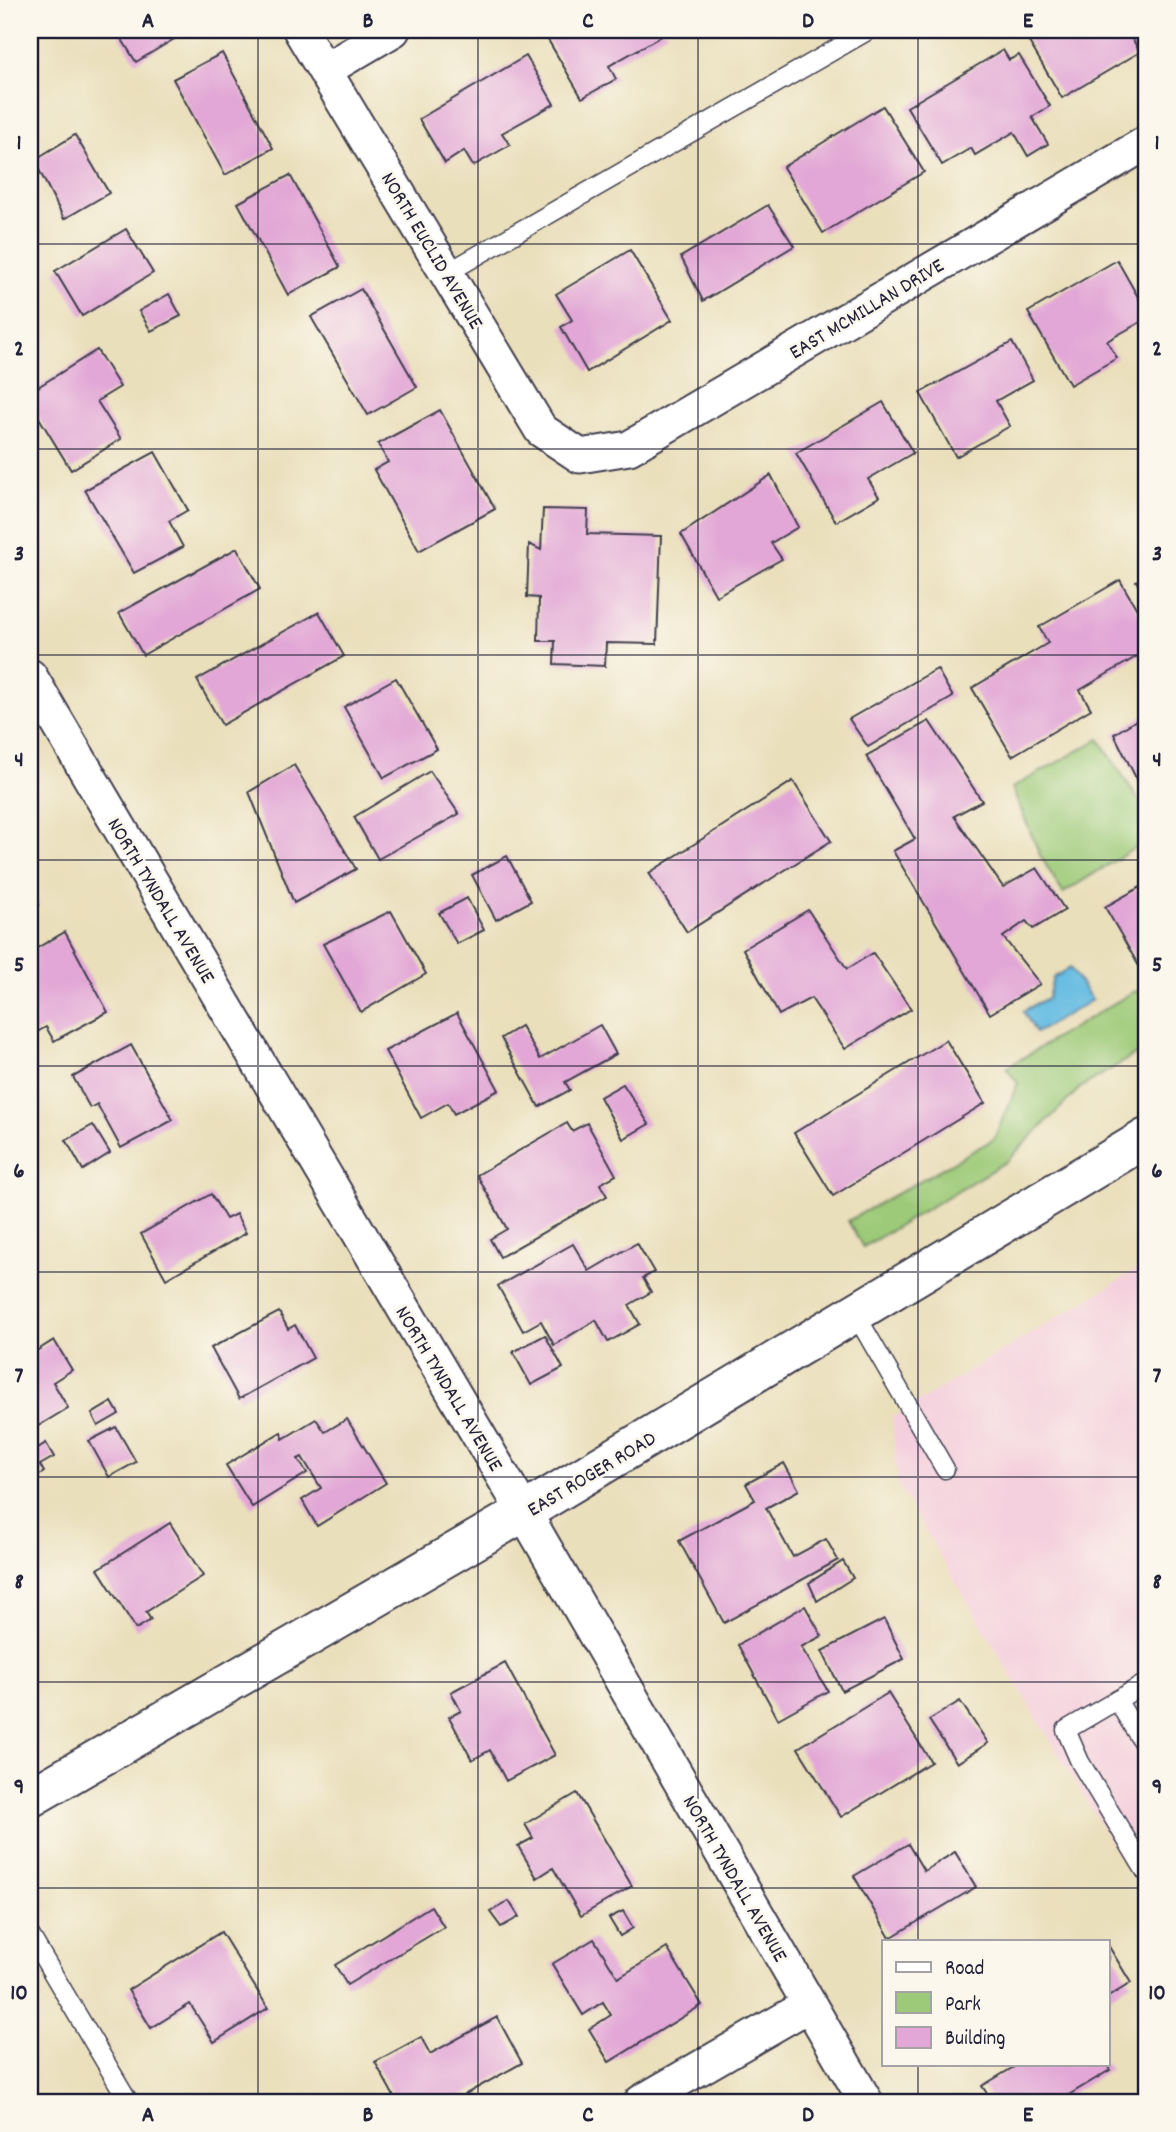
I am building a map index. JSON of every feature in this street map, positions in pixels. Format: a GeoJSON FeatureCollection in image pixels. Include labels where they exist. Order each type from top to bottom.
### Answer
{"type":"FeatureCollection","features":[{"type":"Feature","properties":{"kind":"street","name":"NORTH EUCLID AVENUE"},"geometry":{"type":"LineString","coordinates":[[300,30],[541,430],[580,456]]}},
{"type":"Feature","properties":{"kind":"street"},"geometry":{"type":"LineString","coordinates":[[325,70],[393,30]]}},
{"type":"Feature","properties":{"kind":"street","name":"EAST MCMILLAN DRIVE"},"geometry":{"type":"LineString","coordinates":[[580,456],[629,448],[1146,144]]}},
{"type":"Feature","properties":{"kind":"street","name":"NORTH TYNDALL AVENUE"},"geometry":{"type":"LineString","coordinates":[[30,676],[524,1512],[866,2102]]}},
{"type":"Feature","properties":{"kind":"street","name":"EAST ROGER ROAD"},"geometry":{"type":"LineString","coordinates":[[30,1798],[524,1512],[1146,1139]]}},
{"type":"Feature","properties":{"kind":"street"},"geometry":{"type":"LineString","coordinates":[[641,2102],[809,2005]]}},
{"type":"Feature","properties":{"kind":"lane"},"geometry":{"type":"LineString","coordinates":[[447,274],[869,30]]}},
{"type":"Feature","properties":{"kind":"lane"},"geometry":{"type":"LineString","coordinates":[[856,1315],[945,1469]]}},
{"type":"Feature","properties":{"kind":"lane"},"geometry":{"type":"LineString","coordinates":[[1146,1683],[1066,1730],[1080,1762],[1146,1872]]}},
{"type":"Feature","properties":{"kind":"lane"},"geometry":{"type":"LineString","coordinates":[[1117,1700],[1146,1748]]}},
{"type":"Feature","properties":{"kind":"lane"},"geometry":{"type":"LineString","coordinates":[[30,1935],[130,2102]]}},
{"type":"Feature","properties":{"kind":"shaded area"},"geometry":{"type":"Polygon","coordinates":[[[1146,1264],[1146,1901],[898,1485],[892,1418],[1146,1264]]]}},
{"type":"Feature","properties":{"kind":"green space"},"geometry":{"type":"Polygon","coordinates":[[[1099,739],[1146,812],[1146,841],[1063,893],[1040,855],[1012,788],[1099,739]]]}},
{"type":"Feature","properties":{"kind":"green space"},"geometry":{"type":"Polygon","coordinates":[[[1146,990],[1146,1048],[1080,1088],[1007,1161],[863,1247],[848,1221],[994,1139],[1018,1083],[1006,1068],[1133,992],[1146,990]]]}},
{"type":"Feature","properties":{"kind":"water"},"geometry":{"type":"Polygon","coordinates":[[[1070,968],[1092,1000],[1036,1033],[1023,1011],[1048,998],[1053,978],[1070,968]]]}},
{"type":"Feature","properties":{"kind":"building"},"geometry":{"type":"Polygon","coordinates":[[[116,30],[189,30],[136,62],[116,30]]]}},
{"type":"Feature","properties":{"kind":"building"},"geometry":{"type":"Polygon","coordinates":[[[561,30],[665,30],[667,33],[609,66],[616,79],[582,98],[547,38],[561,30]]]}},
{"type":"Feature","properties":{"kind":"building"},"geometry":{"type":"Polygon","coordinates":[[[1022,30],[1127,30],[1140,52],[1062,98],[1022,30]]]}},
{"type":"Feature","properties":{"kind":"building"},"geometry":{"type":"Polygon","coordinates":[[[1003,50],[1009,60],[1019,55],[1050,106],[1032,117],[1048,144],[1028,156],[1014,132],[975,155],[971,148],[942,165],[907,107],[1003,50]]]}},
{"type":"Feature","properties":{"kind":"building"},"geometry":{"type":"Polygon","coordinates":[[[222,53],[273,148],[225,175],[173,79],[222,53]]]}},
{"type":"Feature","properties":{"kind":"building"},"geometry":{"type":"Polygon","coordinates":[[[526,56],[554,104],[502,133],[510,145],[473,166],[464,151],[445,163],[419,119],[526,56]]]}},
{"type":"Feature","properties":{"kind":"building"},"geometry":{"type":"Polygon","coordinates":[[[883,106],[924,172],[823,233],[783,167],[883,106]]]}},
{"type":"Feature","properties":{"kind":"building"},"geometry":{"type":"Polygon","coordinates":[[[75,135],[109,193],[64,219],[34,160],[75,135]]]}},
{"type":"Feature","properties":{"kind":"building"},"geometry":{"type":"Polygon","coordinates":[[[290,175],[340,267],[288,295],[238,203],[290,175]]]}},
{"type":"Feature","properties":{"kind":"building"},"geometry":{"type":"Polygon","coordinates":[[[768,205],[794,246],[703,301],[681,257],[768,205]]]}},
{"type":"Feature","properties":{"kind":"building"},"geometry":{"type":"Polygon","coordinates":[[[126,229],[153,273],[82,316],[55,271],[126,229]]]}},
{"type":"Feature","properties":{"kind":"building"},"geometry":{"type":"Polygon","coordinates":[[[630,250],[672,320],[587,372],[561,327],[572,320],[556,294],[630,250]]]}},
{"type":"Feature","properties":{"kind":"building"},"geometry":{"type":"Polygon","coordinates":[[[1117,260],[1146,311],[1146,319],[1107,341],[1117,358],[1070,385],[1028,312],[1117,260]]]}},
{"type":"Feature","properties":{"kind":"building"},"geometry":{"type":"Polygon","coordinates":[[[361,289],[417,387],[368,415],[311,317],[361,289]]]}},
{"type":"Feature","properties":{"kind":"building"},"geometry":{"type":"Polygon","coordinates":[[[169,294],[181,316],[151,331],[139,311],[169,294]]]}},
{"type":"Feature","properties":{"kind":"building"},"geometry":{"type":"Polygon","coordinates":[[[1012,342],[1033,380],[996,401],[1010,426],[956,457],[920,393],[1012,342]]]}},
{"type":"Feature","properties":{"kind":"building"},"geometry":{"type":"Polygon","coordinates":[[[97,350],[120,387],[97,401],[121,439],[71,470],[30,403],[30,392],[97,350]]]}},
{"type":"Feature","properties":{"kind":"building"},"geometry":{"type":"Polygon","coordinates":[[[883,402],[913,453],[868,479],[879,497],[836,522],[796,453],[883,402]]]}},
{"type":"Feature","properties":{"kind":"building"},"geometry":{"type":"Polygon","coordinates":[[[440,410],[495,509],[419,551],[374,470],[388,462],[378,444],[440,410]]]}},
{"type":"Feature","properties":{"kind":"building"},"geometry":{"type":"Polygon","coordinates":[[[155,452],[188,510],[169,521],[183,547],[134,573],[85,490],[155,452]]]}},
{"type":"Feature","properties":{"kind":"building"},"geometry":{"type":"Polygon","coordinates":[[[771,475],[798,527],[771,543],[782,559],[716,596],[681,534],[771,475]]]}},
{"type":"Feature","properties":{"kind":"building"},"geometry":{"type":"Polygon","coordinates":[[[543,509],[588,510],[587,534],[661,536],[657,644],[606,643],[605,666],[554,664],[555,641],[538,641],[539,598],[527,597],[529,544],[541,550],[543,509]]]}},
{"type":"Feature","properties":{"kind":"building"},"geometry":{"type":"Polygon","coordinates":[[[237,548],[260,589],[143,655],[119,613],[237,548]]]}},
{"type":"Feature","properties":{"kind":"building"},"geometry":{"type":"Polygon","coordinates":[[[1146,576],[1146,599],[1136,581],[1146,576]]]}},
{"type":"Feature","properties":{"kind":"building"},"geometry":{"type":"Polygon","coordinates":[[[1120,580],[1146,625],[1146,651],[1080,690],[1091,709],[1012,756],[972,688],[1048,643],[1039,627],[1120,580]]]}},
{"type":"Feature","properties":{"kind":"building"},"geometry":{"type":"Polygon","coordinates":[[[319,612],[344,656],[222,725],[197,680],[319,612]]]}},
{"type":"Feature","properties":{"kind":"building"},"geometry":{"type":"Polygon","coordinates":[[[937,669],[953,697],[868,747],[849,719],[937,669]]]}},
{"type":"Feature","properties":{"kind":"building"},"geometry":{"type":"Polygon","coordinates":[[[396,678],[437,749],[384,778],[344,707],[396,678]]]}},
{"type":"Feature","properties":{"kind":"building"},"geometry":{"type":"Polygon","coordinates":[[[1146,714],[1146,790],[1143,792],[1114,734],[1146,714]]]}},
{"type":"Feature","properties":{"kind":"building"},"geometry":{"type":"Polygon","coordinates":[[[929,721],[982,801],[954,816],[1003,887],[1037,868],[1065,910],[1033,929],[1026,921],[1003,937],[1040,984],[990,1014],[893,851],[915,839],[866,756],[929,721]]]}},
{"type":"Feature","properties":{"kind":"building"},"geometry":{"type":"Polygon","coordinates":[[[294,765],[356,869],[294,903],[249,792],[294,765]]]}},
{"type":"Feature","properties":{"kind":"building"},"geometry":{"type":"Polygon","coordinates":[[[430,771],[459,814],[378,859],[354,817],[430,771]]]}},
{"type":"Feature","properties":{"kind":"building"},"geometry":{"type":"Polygon","coordinates":[[[793,781],[831,841],[687,932],[649,873],[793,781]]]}},
{"type":"Feature","properties":{"kind":"building"},"geometry":{"type":"Polygon","coordinates":[[[507,856],[531,901],[496,920],[472,875],[507,856]]]}},
{"type":"Feature","properties":{"kind":"building"},"geometry":{"type":"Polygon","coordinates":[[[1146,884],[1146,974],[1144,975],[1105,907],[1146,884]]]}},
{"type":"Feature","properties":{"kind":"building"},"geometry":{"type":"Polygon","coordinates":[[[30,889],[39,905],[30,910],[30,889]]]}},
{"type":"Feature","properties":{"kind":"building"},"geometry":{"type":"Polygon","coordinates":[[[467,898],[484,930],[457,944],[439,913],[467,898]]]}},
{"type":"Feature","properties":{"kind":"building"},"geometry":{"type":"Polygon","coordinates":[[[808,910],[847,969],[873,953],[911,1009],[845,1049],[811,998],[779,1015],[743,949],[808,910]]]}},
{"type":"Feature","properties":{"kind":"building"},"geometry":{"type":"Polygon","coordinates":[[[391,911],[426,974],[361,1012],[323,944],[391,911]]]}},
{"type":"Feature","properties":{"kind":"building"},"geometry":{"type":"Polygon","coordinates":[[[65,932],[108,1012],[54,1041],[46,1027],[30,1036],[30,952],[65,932]]]}},
{"type":"Feature","properties":{"kind":"building"},"geometry":{"type":"Polygon","coordinates":[[[457,1013],[499,1090],[454,1114],[448,1103],[421,1118],[385,1051],[457,1013]]]}},
{"type":"Feature","properties":{"kind":"building"},"geometry":{"type":"Polygon","coordinates":[[[600,1025],[616,1054],[565,1082],[570,1090],[539,1107],[501,1038],[521,1026],[540,1059],[600,1025]]]}},
{"type":"Feature","properties":{"kind":"building"},"geometry":{"type":"Polygon","coordinates":[[[946,1040],[985,1103],[833,1196],[794,1133],[946,1040]]]}},
{"type":"Feature","properties":{"kind":"building"},"geometry":{"type":"Polygon","coordinates":[[[131,1045],[173,1120],[121,1148],[97,1104],[90,1108],[73,1077],[131,1045]]]}},
{"type":"Feature","properties":{"kind":"building"},"geometry":{"type":"Polygon","coordinates":[[[623,1084],[649,1124],[623,1139],[600,1097],[623,1084]]]}},
{"type":"Feature","properties":{"kind":"building"},"geometry":{"type":"Polygon","coordinates":[[[567,1123],[572,1131],[587,1123],[616,1175],[600,1184],[607,1196],[500,1257],[490,1239],[507,1229],[477,1175],[567,1123]]]}},
{"type":"Feature","properties":{"kind":"building"},"geometry":{"type":"Polygon","coordinates":[[[93,1125],[110,1153],[83,1170],[66,1140],[93,1125]]]}},
{"type":"Feature","properties":{"kind":"building"},"geometry":{"type":"Polygon","coordinates":[[[211,1194],[226,1219],[236,1214],[246,1233],[166,1279],[141,1234],[211,1194]]]}},
{"type":"Feature","properties":{"kind":"building"},"geometry":{"type":"Polygon","coordinates":[[[637,1243],[654,1272],[643,1278],[651,1292],[629,1305],[640,1324],[608,1342],[596,1320],[554,1345],[541,1321],[523,1331],[498,1286],[573,1244],[589,1271],[637,1243]]]}},
{"type":"Feature","properties":{"kind":"building"},"geometry":{"type":"Polygon","coordinates":[[[279,1312],[288,1329],[295,1325],[313,1358],[239,1399],[211,1348],[279,1312]]]}},
{"type":"Feature","properties":{"kind":"building"},"geometry":{"type":"Polygon","coordinates":[[[545,1335],[563,1368],[531,1385],[513,1352],[545,1335]]]}},
{"type":"Feature","properties":{"kind":"building"},"geometry":{"type":"Polygon","coordinates":[[[54,1340],[72,1370],[53,1382],[68,1408],[30,1431],[30,1355],[54,1340]]]}},
{"type":"Feature","properties":{"kind":"building"},"geometry":{"type":"Polygon","coordinates":[[[112,1402],[119,1414],[98,1426],[92,1414],[112,1402]]]}},
{"type":"Feature","properties":{"kind":"building"},"geometry":{"type":"Polygon","coordinates":[[[316,1419],[325,1432],[347,1419],[386,1483],[317,1526],[302,1500],[321,1488],[302,1457],[298,1459],[307,1473],[252,1507],[226,1465],[281,1432],[283,1439],[316,1419]]]}},
{"type":"Feature","properties":{"kind":"building"},"geometry":{"type":"Polygon","coordinates":[[[116,1427],[136,1462],[109,1477],[89,1441],[116,1427]]]}},
{"type":"Feature","properties":{"kind":"building"},"geometry":{"type":"Polygon","coordinates":[[[46,1443],[54,1457],[40,1465],[44,1472],[30,1481],[30,1453],[46,1443]]]}},
{"type":"Feature","properties":{"kind":"building"},"geometry":{"type":"Polygon","coordinates":[[[784,1463],[799,1490],[766,1508],[793,1557],[826,1539],[838,1560],[724,1623],[679,1541],[755,1500],[746,1484],[784,1463]]]}},
{"type":"Feature","properties":{"kind":"building"},"geometry":{"type":"Polygon","coordinates":[[[170,1523],[203,1576],[146,1612],[151,1620],[136,1629],[98,1569],[170,1523]]]}},
{"type":"Feature","properties":{"kind":"building"},"geometry":{"type":"Polygon","coordinates":[[[843,1561],[853,1578],[817,1601],[809,1583],[843,1561]]]}},
{"type":"Feature","properties":{"kind":"building"},"geometry":{"type":"Polygon","coordinates":[[[805,1606],[822,1636],[801,1647],[828,1691],[778,1719],[738,1645],[805,1606]]]}},
{"type":"Feature","properties":{"kind":"building"},"geometry":{"type":"Polygon","coordinates":[[[884,1619],[904,1659],[842,1691],[822,1651],[884,1619]]]}},
{"type":"Feature","properties":{"kind":"building"},"geometry":{"type":"Polygon","coordinates":[[[505,1663],[555,1755],[506,1781],[490,1750],[472,1760],[449,1717],[461,1711],[451,1692],[505,1663]]]}},
{"type":"Feature","properties":{"kind":"building"},"geometry":{"type":"Polygon","coordinates":[[[888,1693],[931,1762],[841,1817],[798,1748],[888,1693]]]}},
{"type":"Feature","properties":{"kind":"building"},"geometry":{"type":"Polygon","coordinates":[[[960,1701],[988,1743],[957,1763],[929,1720],[960,1701]]]}},
{"type":"Feature","properties":{"kind":"building"},"geometry":{"type":"Polygon","coordinates":[[[577,1793],[632,1886],[581,1916],[553,1868],[537,1878],[518,1846],[533,1838],[525,1824],[577,1793]]]}},
{"type":"Feature","properties":{"kind":"building"},"geometry":{"type":"Polygon","coordinates":[[[908,1844],[924,1871],[955,1852],[976,1887],[890,1938],[854,1876],[908,1844]]]}},
{"type":"Feature","properties":{"kind":"building"},"geometry":{"type":"Polygon","coordinates":[[[509,1901],[519,1917],[501,1927],[490,1912],[509,1901]]]}},
{"type":"Feature","properties":{"kind":"building"},"geometry":{"type":"Polygon","coordinates":[[[431,1906],[444,1927],[347,1985],[335,1965],[431,1906]]]}},
{"type":"Feature","properties":{"kind":"building"},"geometry":{"type":"Polygon","coordinates":[[[623,1911],[633,1928],[620,1936],[609,1918],[623,1911]]]}},
{"type":"Feature","properties":{"kind":"building"},"geometry":{"type":"Polygon","coordinates":[[[221,1932],[268,2008],[214,2042],[190,2004],[151,2028],[128,1990],[221,1932]]]}},
{"type":"Feature","properties":{"kind":"building"},"geometry":{"type":"Polygon","coordinates":[[[594,1939],[618,1978],[667,1948],[702,2005],[609,2062],[589,2029],[611,2015],[603,2002],[583,2015],[552,1964],[594,1939]]]}},
{"type":"Feature","properties":{"kind":"building"},"geometry":{"type":"Polygon","coordinates":[[[1110,1948],[1131,1983],[1110,1996],[1110,1948]]]}},
{"type":"Feature","properties":{"kind":"building"},"geometry":{"type":"Polygon","coordinates":[[[497,2017],[522,2063],[455,2100],[456,2102],[397,2102],[375,2062],[421,2037],[430,2054],[497,2017]]]}},
{"type":"Feature","properties":{"kind":"building"},"geometry":{"type":"Polygon","coordinates":[[[1016,2066],[1107,2066],[1110,2070],[1057,2102],[993,2102],[982,2086],[1016,2066]]]}}]}
